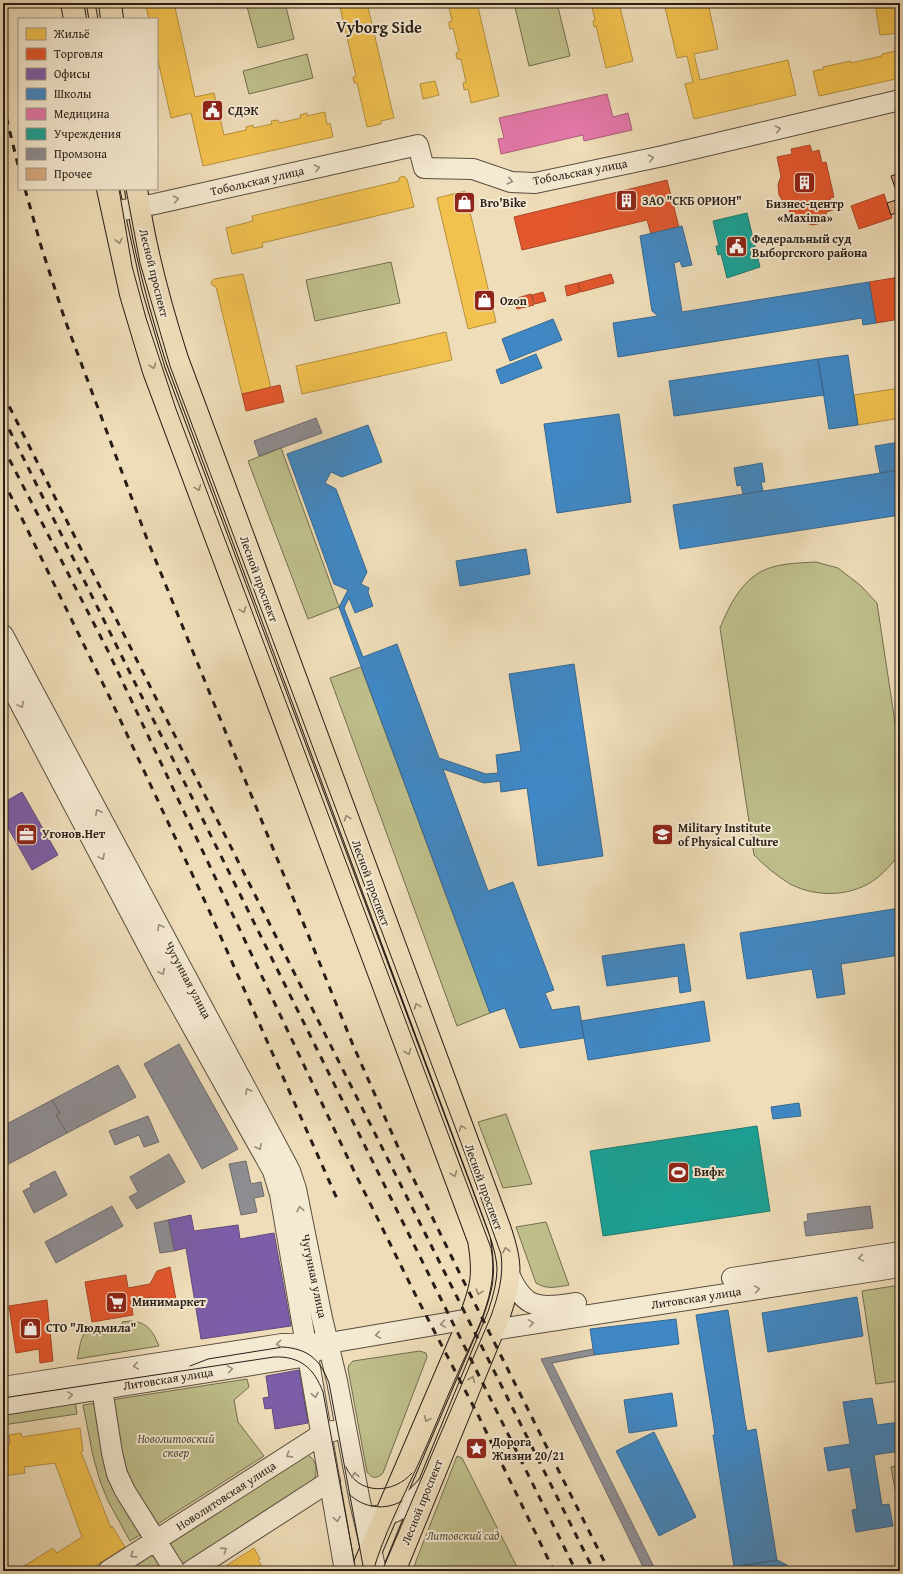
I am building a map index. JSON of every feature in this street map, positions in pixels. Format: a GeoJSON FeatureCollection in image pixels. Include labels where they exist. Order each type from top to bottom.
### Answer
{"type":"FeatureCollection","features":[{"type":"Feature","properties":{"kind":"main road"},"geometry":{"type":"LineString","coordinates":[[72,3],[75,18]]}},
{"type":"Feature","properties":{"kind":"main road"},"geometry":{"type":"LineString","coordinates":[[110,3],[112,18]]}},
{"type":"Feature","properties":{"kind":"main road","name":"Лесной проспект"},"geometry":{"type":"LineString","coordinates":[[108,190],[131,294],[154,372],[479,1240],[483,1277],[480,1292],[470,1319],[362,1571]]}},
{"type":"Feature","properties":{"kind":"main road","name":"Лесной проспект"},"geometry":{"type":"LineString","coordinates":[[137,198],[149,262],[163,314],[178,359],[505,1244],[510,1274],[507,1292],[493,1330],[394,1571]]}},
{"type":"Feature","properties":{"kind":"main road"},"geometry":{"type":"LineString","coordinates":[[341,870],[363,862]]}},
{"type":"Feature","properties":{"kind":"street","name":"Тобольская улица"},"geometry":{"type":"LineString","coordinates":[[113,212],[137,198],[418,145],[424,168],[473,169],[511,182],[535,183],[663,156],[900,100]]}},
{"type":"Feature","properties":{"kind":"street","name":"Чугунная улица"},"geometry":{"type":"LineString","coordinates":[[3,635],[290,1172],[296,1189],[328,1343]]}},
{"type":"Feature","properties":{"kind":"street","name":"Чугунная улица"},"geometry":{"type":"LineString","coordinates":[[3,671],[166,978],[273,1171],[280,1194],[307,1350]]}},
{"type":"Feature","properties":{"kind":"street","name":"Литовская улица"},"geometry":{"type":"LineString","coordinates":[[510,1274],[516,1290],[523,1298],[539,1305],[552,1306],[900,1252]]}},
{"type":"Feature","properties":{"kind":"street","name":"Литовская улица"},"geometry":{"type":"LineString","coordinates":[[493,1330],[900,1266]]}},
{"type":"Feature","properties":{"kind":"street","name":"Литовская улица"},"geometry":{"type":"LineString","coordinates":[[3,1405],[101,1381],[282,1344],[307,1350],[328,1343],[470,1319]]}},
{"type":"Feature","properties":{"kind":"street"},"geometry":{"type":"LineString","coordinates":[[328,1343],[376,1571]]}},
{"type":"Feature","properties":{"kind":"street"},"geometry":{"type":"LineString","coordinates":[[307,1350],[345,1571]]}},
{"type":"Feature","properties":{"kind":"street","name":"Литовская улица"},"geometry":{"type":"LineString","coordinates":[[3,1387],[101,1381]]}},
{"type":"Feature","properties":{"kind":"street"},"geometry":{"type":"LineString","coordinates":[[101,1381],[112,1453],[117,1474],[125,1491],[174,1571]]}},
{"type":"Feature","properties":{"kind":"street","name":"Новолитовская улица"},"geometry":{"type":"LineString","coordinates":[[108,1571],[322,1434],[347,1429]]}},
{"type":"Feature","properties":{"kind":"street"},"geometry":{"type":"LineString","coordinates":[[330,1481],[342,1499],[352,1507],[370,1516],[385,1516],[410,1503],[429,1484]]}},
{"type":"Feature","properties":{"kind":"street"},"geometry":{"type":"LineString","coordinates":[[191,1571],[330,1481]]}},
{"type":"Feature","properties":{"kind":"green space"},"geometry":{"type":"Polygon","coordinates":[[[246,3],[285,3],[294,39],[258,48],[246,3]]]}},
{"type":"Feature","properties":{"kind":"green space"},"geometry":{"type":"Polygon","coordinates":[[[514,3],[557,3],[570,56],[529,66],[514,3]]]}},
{"type":"Feature","properties":{"kind":"green space"},"geometry":{"type":"Polygon","coordinates":[[[307,54],[313,78],[249,94],[243,71],[307,54]]]}},
{"type":"Feature","properties":{"kind":"green space"},"geometry":{"type":"Polygon","coordinates":[[[391,262],[400,303],[315,321],[306,280],[391,262]]]}},
{"type":"Feature","properties":{"kind":"green space"},"geometry":{"type":"Polygon","coordinates":[[[281,448],[339,607],[308,619],[248,461],[281,448]]]}},
{"type":"Feature","properties":{"kind":"green space"},"geometry":{"type":"Polygon","coordinates":[[[816,562],[838,568],[860,585],[877,603],[900,756],[900,854],[877,878],[867,884],[857,889],[835,893],[812,892],[790,884],[771,871],[754,855],[720,628],[727,611],[742,587],[756,575],[764,570],[776,566],[816,562]]]}},
{"type":"Feature","properties":{"kind":"green space"},"geometry":{"type":"Polygon","coordinates":[[[361,667],[490,1013],[457,1026],[330,678],[361,667]]]}},
{"type":"Feature","properties":{"kind":"green space"},"geometry":{"type":"Polygon","coordinates":[[[506,1114],[532,1184],[503,1188],[478,1122],[506,1114]]]}},
{"type":"Feature","properties":{"kind":"green space"},"geometry":{"type":"Polygon","coordinates":[[[546,1222],[569,1285],[544,1287],[536,1283],[516,1227],[546,1222]]]}},
{"type":"Feature","properties":{"kind":"green space"},"geometry":{"type":"Polygon","coordinates":[[[900,1285],[900,1381],[876,1384],[862,1291],[900,1285]]]}},
{"type":"Feature","properties":{"kind":"green space"},"geometry":{"type":"Polygon","coordinates":[[[131,1321],[142,1323],[146,1326],[152,1332],[159,1346],[77,1359],[82,1339],[86,1331],[90,1328],[96,1326],[97,1335],[123,1331],[122,1322],[131,1321]]]}},
{"type":"Feature","properties":{"kind":"green space"},"geometry":{"type":"Polygon","coordinates":[[[420,1351],[426,1353],[427,1357],[383,1473],[377,1477],[373,1477],[367,1472],[348,1369],[349,1365],[353,1361],[420,1351]]]}},
{"type":"Feature","properties":{"kind":"green space","name":"Новолитовский сквер"},"geometry":{"type":"Polygon","coordinates":[[[247,1379],[249,1387],[234,1400],[238,1422],[264,1456],[153,1527],[124,1478],[111,1400],[247,1379]]]}},
{"type":"Feature","properties":{"kind":"green space"},"geometry":{"type":"Polygon","coordinates":[[[75,1400],[77,1414],[3,1425],[3,1415],[19,1413],[21,1408],[75,1400]]]}},
{"type":"Feature","properties":{"kind":"green space"},"geometry":{"type":"Polygon","coordinates":[[[97,1403],[142,1534],[130,1541],[108,1501],[100,1481],[93,1456],[83,1405],[97,1403]]]}},
{"type":"Feature","properties":{"kind":"green space"},"geometry":{"type":"Polygon","coordinates":[[[307,1455],[311,1457],[316,1466],[314,1481],[184,1566],[177,1563],[169,1542],[307,1455]]]}},
{"type":"Feature","properties":{"kind":"green space","name":"Литовский сад"},"geometry":{"type":"Polygon","coordinates":[[[457,1456],[462,1458],[519,1571],[413,1571],[457,1456]]]}},
{"type":"Feature","properties":{"kind":"green space"},"geometry":{"type":"Polygon","coordinates":[[[900,1465],[900,1518],[891,1467],[900,1465]]]}},
{"type":"Feature","properties":{"kind":"green space"},"geometry":{"type":"Polygon","coordinates":[[[150,1555],[155,1557],[164,1571],[122,1571],[150,1555]]]}},
{"type":"Feature","properties":{"kind":"building: Жильё"},"geometry":{"type":"Polygon","coordinates":[[[145,3],[174,3],[195,97],[214,93],[224,135],[246,130],[246,127],[253,125],[253,128],[272,124],[271,121],[278,120],[279,123],[301,118],[300,115],[307,113],[307,116],[325,112],[327,124],[330,123],[333,137],[203,166],[191,113],[171,118],[158,60],[158,18],[149,18],[145,3]]]}},
{"type":"Feature","properties":{"kind":"building: Жильё"},"geometry":{"type":"Polygon","coordinates":[[[339,3],[367,3],[394,118],[381,121],[381,124],[367,127],[357,83],[354,83],[353,77],[356,76],[339,3]]]}},
{"type":"Feature","properties":{"kind":"building: Жильё"},"geometry":{"type":"Polygon","coordinates":[[[448,3],[477,3],[499,96],[471,103],[468,89],[464,90],[463,83],[466,82],[461,59],[457,59],[456,53],[459,52],[453,28],[450,29],[449,25],[449,22],[452,21],[448,3]]]}},
{"type":"Feature","properties":{"kind":"building: Жильё"},"geometry":{"type":"Polygon","coordinates":[[[591,3],[619,3],[633,61],[606,68],[596,26],[594,27],[593,21],[595,20],[591,3]]]}},
{"type":"Feature","properties":{"kind":"building: Жильё"},"geometry":{"type":"Polygon","coordinates":[[[664,3],[708,3],[718,49],[694,54],[700,80],[788,60],[796,95],[694,119],[685,84],[693,82],[687,56],[677,58],[664,3]]]}},
{"type":"Feature","properties":{"kind":"building: Жильё"},"geometry":{"type":"Polygon","coordinates":[[[875,3],[900,3],[900,33],[880,35],[875,3]]]}},
{"type":"Feature","properties":{"kind":"building: Жильё"},"geometry":{"type":"Polygon","coordinates":[[[900,50],[900,78],[819,96],[813,71],[824,69],[823,67],[882,56],[882,54],[900,50]]]}},
{"type":"Feature","properties":{"kind":"building: Жильё"},"geometry":{"type":"Polygon","coordinates":[[[435,81],[439,95],[423,99],[420,84],[435,81]]]}},
{"type":"Feature","properties":{"kind":"building: Жильё"},"geometry":{"type":"Polygon","coordinates":[[[402,176],[407,179],[414,207],[262,243],[263,247],[232,254],[226,228],[253,221],[252,216],[399,181],[399,178],[402,176]]]}},
{"type":"Feature","properties":{"kind":"building: Жильё"},"geometry":{"type":"Polygon","coordinates":[[[465,191],[496,322],[468,329],[437,198],[465,191]]]}},
{"type":"Feature","properties":{"kind":"building: Жильё"},"geometry":{"type":"Polygon","coordinates":[[[243,274],[271,388],[242,394],[216,287],[212,285],[211,282],[214,279],[243,274]]]}},
{"type":"Feature","properties":{"kind":"building: Жильё"},"geometry":{"type":"Polygon","coordinates":[[[446,332],[452,360],[302,394],[296,366],[446,332]]]}},
{"type":"Feature","properties":{"kind":"building: Жильё"},"geometry":{"type":"Polygon","coordinates":[[[900,388],[900,418],[858,425],[854,395],[900,388]]]}},
{"type":"Feature","properties":{"kind":"building: Жильё"},"geometry":{"type":"Polygon","coordinates":[[[80,1428],[83,1451],[81,1452],[111,1528],[112,1526],[125,1547],[87,1571],[16,1571],[53,1548],[57,1553],[82,1537],[55,1463],[24,1467],[25,1473],[3,1476],[3,1445],[10,1444],[9,1435],[21,1433],[22,1437],[80,1428]]]}},
{"type":"Feature","properties":{"kind":"building: Жильё"},"geometry":{"type":"Polygon","coordinates":[[[254,1548],[260,1559],[258,1560],[265,1571],[218,1571],[254,1548]]]}},
{"type":"Feature","properties":{"kind":"building: Торговля","name":"Бизнес-центр «Maxima»"},"geometry":{"type":"Polygon","coordinates":[[[810,145],[812,152],[819,150],[822,163],[826,162],[834,197],[830,198],[833,210],[826,212],[827,217],[821,223],[813,225],[809,224],[805,220],[793,223],[788,205],[784,203],[779,195],[778,185],[781,176],[777,157],[792,154],[791,149],[810,145]]]}},
{"type":"Feature","properties":{"kind":"building: Торговля","name":"ЗАО \"СКБ ОРИОН\""},"geometry":{"type":"Polygon","coordinates":[[[667,180],[679,227],[651,234],[647,220],[522,250],[514,217],[667,180]]]}},
{"type":"Feature","properties":{"kind":"building: Торговля"},"geometry":{"type":"Polygon","coordinates":[[[884,194],[892,218],[859,229],[851,206],[884,194]]]}},
{"type":"Feature","properties":{"kind":"building: Торговля"},"geometry":{"type":"Polygon","coordinates":[[[611,274],[614,283],[581,292],[578,283],[611,274]]]}},
{"type":"Feature","properties":{"kind":"building: Торговля"},"geometry":{"type":"Polygon","coordinates":[[[900,277],[900,319],[876,323],[869,282],[900,277]]]}},
{"type":"Feature","properties":{"kind":"building: Торговля"},"geometry":{"type":"Polygon","coordinates":[[[578,283],[580,292],[567,296],[565,286],[578,283]]]}},
{"type":"Feature","properties":{"kind":"building: Торговля"},"geometry":{"type":"Polygon","coordinates":[[[543,292],[546,301],[535,304],[532,295],[543,292]]]}},
{"type":"Feature","properties":{"kind":"building: Торговля"},"geometry":{"type":"Polygon","coordinates":[[[531,294],[534,305],[517,309],[514,299],[531,294]]]}},
{"type":"Feature","properties":{"kind":"building: Торговля"},"geometry":{"type":"Polygon","coordinates":[[[280,385],[284,402],[246,411],[242,394],[280,385]]]}},
{"type":"Feature","properties":{"kind":"building: Торговля"},"geometry":{"type":"Polygon","coordinates":[[[170,1267],[177,1305],[164,1305],[152,1297],[131,1301],[133,1315],[92,1322],[85,1282],[126,1275],[128,1288],[150,1284],[157,1271],[170,1267]]]}},
{"type":"Feature","properties":{"kind":"building: Торговля","name":"СТО \"Людмила\""},"geometry":{"type":"Polygon","coordinates":[[[47,1300],[53,1361],[40,1363],[39,1349],[16,1353],[9,1306],[47,1300]]]}},
{"type":"Feature","properties":{"kind":"building: Офисы"},"geometry":{"type":"Polygon","coordinates":[[[22,792],[58,855],[32,870],[3,819],[3,803],[22,792]]]}},
{"type":"Feature","properties":{"kind":"building: Офисы"},"geometry":{"type":"Polygon","coordinates":[[[191,1215],[194,1231],[238,1225],[240,1239],[274,1233],[291,1326],[201,1339],[186,1248],[174,1251],[168,1220],[191,1215]]]}},
{"type":"Feature","properties":{"kind":"building: Офисы"},"geometry":{"type":"Polygon","coordinates":[[[299,1370],[308,1423],[275,1429],[272,1408],[265,1409],[263,1398],[269,1397],[266,1376],[299,1370]]]}},
{"type":"Feature","properties":{"kind":"building: Школы"},"geometry":{"type":"Polygon","coordinates":[[[682,226],[692,265],[682,267],[680,261],[674,263],[682,312],[869,282],[876,323],[863,325],[862,318],[618,357],[613,323],[658,316],[652,311],[640,236],[682,226]]]}},
{"type":"Feature","properties":{"kind":"building: Школы"},"geometry":{"type":"Polygon","coordinates":[[[553,319],[562,340],[510,361],[502,339],[553,319]]]}},
{"type":"Feature","properties":{"kind":"building: Школы"},"geometry":{"type":"Polygon","coordinates":[[[536,354],[542,368],[501,384],[496,370],[536,354]]]}},
{"type":"Feature","properties":{"kind":"building: Школы"},"geometry":{"type":"Polygon","coordinates":[[[848,355],[858,425],[829,429],[818,359],[848,355]]]}},
{"type":"Feature","properties":{"kind":"building: Школы"},"geometry":{"type":"Polygon","coordinates":[[[818,359],[824,395],[674,416],[669,381],[818,359]]]}},
{"type":"Feature","properties":{"kind":"building: Школы"},"geometry":{"type":"Polygon","coordinates":[[[619,414],[631,502],[557,513],[544,424],[619,414]]]}},
{"type":"Feature","properties":{"kind":"building: Школы"},"geometry":{"type":"Polygon","coordinates":[[[368,425],[382,462],[342,477],[331,472],[325,483],[336,489],[367,572],[361,584],[369,588],[368,592],[373,606],[355,613],[349,598],[344,608],[363,657],[397,644],[439,758],[486,774],[498,773],[496,755],[521,751],[509,674],[574,664],[603,856],[538,866],[527,788],[501,792],[500,781],[484,783],[443,769],[488,891],[513,882],[554,990],[545,993],[552,1010],[579,1006],[584,1038],[520,1048],[505,1008],[490,1013],[339,607],[348,590],[334,584],[287,454],[368,425]]]}},
{"type":"Feature","properties":{"kind":"building: Школы"},"geometry":{"type":"Polygon","coordinates":[[[900,442],[900,470],[880,473],[875,446],[900,442]]]}},
{"type":"Feature","properties":{"kind":"building: Школы"},"geometry":{"type":"Polygon","coordinates":[[[762,463],[765,482],[761,482],[763,491],[743,494],[741,485],[737,486],[734,468],[762,463]]]}},
{"type":"Feature","properties":{"kind":"building: Школы"},"geometry":{"type":"Polygon","coordinates":[[[900,470],[900,515],[680,549],[673,505],[900,470]]]}},
{"type":"Feature","properties":{"kind":"building: Школы"},"geometry":{"type":"Polygon","coordinates":[[[526,549],[530,574],[460,586],[456,561],[526,549]]]}},
{"type":"Feature","properties":{"kind":"building: Школы"},"geometry":{"type":"Polygon","coordinates":[[[900,908],[900,955],[841,964],[845,994],[817,998],[812,969],[747,979],[740,933],[900,908]]]}},
{"type":"Feature","properties":{"kind":"building: Школы"},"geometry":{"type":"Polygon","coordinates":[[[684,944],[691,991],[680,993],[678,976],[607,986],[602,956],[684,944]]]}},
{"type":"Feature","properties":{"kind":"building: Школы"},"geometry":{"type":"Polygon","coordinates":[[[704,1001],[710,1041],[588,1060],[581,1021],[704,1001]]]}},
{"type":"Feature","properties":{"kind":"building: Школы"},"geometry":{"type":"Polygon","coordinates":[[[799,1103],[801,1116],[773,1119],[771,1107],[799,1103]]]}},
{"type":"Feature","properties":{"kind":"building: Школы"},"geometry":{"type":"Polygon","coordinates":[[[896,1150],[900,1150],[900,1183],[896,1150]]]}},
{"type":"Feature","properties":{"kind":"building: Школы"},"geometry":{"type":"Polygon","coordinates":[[[857,1297],[863,1336],[768,1352],[762,1313],[857,1297]]]}},
{"type":"Feature","properties":{"kind":"building: Школы"},"geometry":{"type":"Polygon","coordinates":[[[728,1310],[745,1421],[747,1431],[756,1429],[777,1560],[734,1567],[696,1315],[728,1310]]]}},
{"type":"Feature","properties":{"kind":"building: Школы"},"geometry":{"type":"Polygon","coordinates":[[[676,1319],[679,1344],[594,1355],[590,1329],[676,1319]]]}},
{"type":"Feature","properties":{"kind":"building: Школы"},"geometry":{"type":"Polygon","coordinates":[[[672,1393],[677,1426],[629,1433],[624,1400],[672,1393]]]}},
{"type":"Feature","properties":{"kind":"building: Школы"},"geometry":{"type":"Polygon","coordinates":[[[872,1398],[877,1425],[900,1422],[900,1451],[874,1455],[882,1505],[889,1504],[893,1526],[856,1532],[852,1510],[857,1509],[850,1467],[828,1471],[824,1448],[850,1444],[843,1402],[872,1398]]]}},
{"type":"Feature","properties":{"kind":"building: Школы"},"geometry":{"type":"Polygon","coordinates":[[[654,1432],[696,1517],[659,1536],[616,1451],[654,1432]]]}},
{"type":"Feature","properties":{"kind":"building: Школы"},"geometry":{"type":"Polygon","coordinates":[[[777,1560],[787,1565],[788,1571],[740,1571],[738,1566],[777,1560]]]}},
{"type":"Feature","properties":{"kind":"building: Медицина"},"geometry":{"type":"Polygon","coordinates":[[[607,94],[613,117],[628,113],[632,130],[584,141],[583,135],[501,154],[498,139],[504,138],[499,118],[607,94]]]}},
{"type":"Feature","properties":{"kind":"building: Учреждения","name":"Федеральный суд Выборгского района"},"geometry":{"type":"Polygon","coordinates":[[[747,213],[760,267],[727,278],[721,254],[718,255],[717,251],[716,246],[719,246],[713,221],[747,213]]]}},
{"type":"Feature","properties":{"kind":"building: Учреждения","name":"Вифк"},"geometry":{"type":"Polygon","coordinates":[[[757,1126],[770,1211],[603,1236],[590,1151],[757,1126]]]}},
{"type":"Feature","properties":{"kind":"building: Промзона"},"geometry":{"type":"Polygon","coordinates":[[[316,418],[322,433],[259,456],[254,441],[316,418]]]}},
{"type":"Feature","properties":{"kind":"building: Промзона"},"geometry":{"type":"Polygon","coordinates":[[[179,1044],[238,1149],[202,1169],[144,1064],[179,1044]]]}},
{"type":"Feature","properties":{"kind":"building: Промзона"},"geometry":{"type":"Polygon","coordinates":[[[118,1065],[136,1097],[67,1133],[56,1115],[60,1113],[52,1100],[118,1065]]]}},
{"type":"Feature","properties":{"kind":"building: Промзона"},"geometry":{"type":"Polygon","coordinates":[[[52,1100],[60,1113],[56,1115],[67,1133],[3,1167],[3,1126],[52,1100]]]}},
{"type":"Feature","properties":{"kind":"building: Промзона"},"geometry":{"type":"Polygon","coordinates":[[[148,1116],[159,1142],[144,1147],[139,1135],[115,1145],[109,1131],[148,1116]]]}},
{"type":"Feature","properties":{"kind":"building: Промзона"},"geometry":{"type":"Polygon","coordinates":[[[169,1154],[185,1182],[137,1209],[129,1197],[138,1192],[130,1177],[169,1154]]]}},
{"type":"Feature","properties":{"kind":"building: Промзона"},"geometry":{"type":"Polygon","coordinates":[[[246,1161],[251,1184],[261,1182],[264,1196],[254,1198],[257,1212],[241,1215],[229,1164],[246,1161]]]}},
{"type":"Feature","properties":{"kind":"building: Промзона"},"geometry":{"type":"Polygon","coordinates":[[[55,1171],[67,1195],[34,1213],[23,1191],[31,1187],[30,1184],[55,1171]]]}},
{"type":"Feature","properties":{"kind":"building: Промзона"},"geometry":{"type":"Polygon","coordinates":[[[112,1206],[123,1226],[56,1263],[45,1242],[112,1206]]]}},
{"type":"Feature","properties":{"kind":"building: Промзона"},"geometry":{"type":"Polygon","coordinates":[[[870,1206],[873,1228],[806,1236],[804,1222],[808,1221],[807,1214],[870,1206]]]}},
{"type":"Feature","properties":{"kind":"building: Промзона"},"geometry":{"type":"Polygon","coordinates":[[[168,1220],[174,1251],[160,1253],[154,1223],[168,1220]]]}},
{"type":"Feature","properties":{"kind":"building: Промзона"},"geometry":{"type":"Polygon","coordinates":[[[593,1349],[594,1355],[552,1363],[656,1571],[645,1571],[541,1359],[593,1349]]]}},
{"type":"Feature","properties":{"kind":"building: Прочее"},"geometry":{"type":"Polygon","coordinates":[[[900,173],[900,211],[891,215],[887,203],[899,199],[891,176],[900,173]]]}},
{"type":"Feature","properties":{"kind":"tram line"},"geometry":{"type":"LineString","coordinates":[[86,3],[89,18]]}},
{"type":"Feature","properties":{"kind":"tram line"},"geometry":{"type":"LineString","coordinates":[[95,3],[98,18]]}},
{"type":"Feature","properties":{"kind":"tram line"},"geometry":{"type":"LineString","coordinates":[[119,190],[132,266],[146,318],[176,409],[491,1248],[493,1265],[492,1281],[484,1313],[399,1505],[373,1571]]}},
{"type":"Feature","properties":{"kind":"tram line"},"geometry":{"type":"LineString","coordinates":[[126,190],[140,263],[170,366],[467,1159],[501,1254],[501,1278],[491,1316],[382,1571]]}},
{"type":"Feature","properties":{"kind":"tram line"},"geometry":{"type":"LineString","coordinates":[[190,1366],[208,1359],[283,1347],[292,1348],[306,1353],[317,1362],[322,1368],[329,1383],[364,1571]]}},
{"type":"Feature","properties":{"kind":"tram line"},"geometry":{"type":"LineString","coordinates":[[3,1398],[274,1357],[283,1357],[299,1361],[315,1376],[323,1392],[356,1571]]}},
{"type":"Feature","properties":{"kind":"tram line"},"geometry":{"type":"LineString","coordinates":[[346,1467],[359,1483],[367,1487],[377,1489],[396,1485],[412,1473]]}},
{"type":"Feature","properties":{"kind":"tram line"},"geometry":{"type":"LineString","coordinates":[[349,1494],[367,1505],[381,1507],[389,1506],[402,1501]]}},
{"type":"Feature","properties":{"kind":"railway"},"geometry":{"type":"LineString","coordinates":[[3,104],[18,165]]}},
{"type":"Feature","properties":{"kind":"railway"},"geometry":{"type":"LineString","coordinates":[[25,190],[41,246],[65,320],[147,539],[353,1045],[398,1147],[609,1571]]}},
{"type":"Feature","properties":{"kind":"railway"},"geometry":{"type":"LineString","coordinates":[[3,394],[594,1571]]}},
{"type":"Feature","properties":{"kind":"railway"},"geometry":{"type":"LineString","coordinates":[[3,417],[576,1571]]}},
{"type":"Feature","properties":{"kind":"railway"},"geometry":{"type":"LineString","coordinates":[[3,447],[108,651],[354,1171],[417,1298],[479,1417],[554,1571]]}},
{"type":"Feature","properties":{"kind":"railway"},"geometry":{"type":"LineString","coordinates":[[3,480],[110,698],[208,908],[338,1201]]}},
{"type":"Feature","properties":{"kind":"place","name":"СДЭК"},"geometry":{"type":"Point","coordinates":[213,111]}},
{"type":"Feature","properties":{"kind":"place","name":"Бизнес-центр «Maxima»"},"geometry":{"type":"Point","coordinates":[805,183]}},
{"type":"Feature","properties":{"kind":"place","name":"ЗАО \"СКБ ОРИОН\""},"geometry":{"type":"Point","coordinates":[627,201]}},
{"type":"Feature","properties":{"kind":"place","name":"Bro'Bike"},"geometry":{"type":"Point","coordinates":[464,203]}},
{"type":"Feature","properties":{"kind":"place","name":"Федеральный суд Выборгского района"},"geometry":{"type":"Point","coordinates":[736,246]}},
{"type":"Feature","properties":{"kind":"place","name":"Ozon"},"geometry":{"type":"Point","coordinates":[484,301]}},
{"type":"Feature","properties":{"kind":"place","name":"Угонов.Нет"},"geometry":{"type":"Point","coordinates":[26,834]}},
{"type":"Feature","properties":{"kind":"place","name":"Military Institute of Physical Culture"},"geometry":{"type":"Point","coordinates":[662,835]}},
{"type":"Feature","properties":{"kind":"place","name":"Вифк"},"geometry":{"type":"Point","coordinates":[679,1172]}},
{"type":"Feature","properties":{"kind":"place","name":"Минимаркет"},"geometry":{"type":"Point","coordinates":[116,1302]}},
{"type":"Feature","properties":{"kind":"place","name":"СТО \"Людмила\""},"geometry":{"type":"Point","coordinates":[31,1328]}},
{"type":"Feature","properties":{"kind":"place","name":"Дорога Жизни 20/21"},"geometry":{"type":"Point","coordinates":[477,1449]}},
{"type":"Feature","properties":{"kind":"district","name":"Vyborg Side"},"geometry":{"type":"Point","coordinates":[379,27]}}]}
